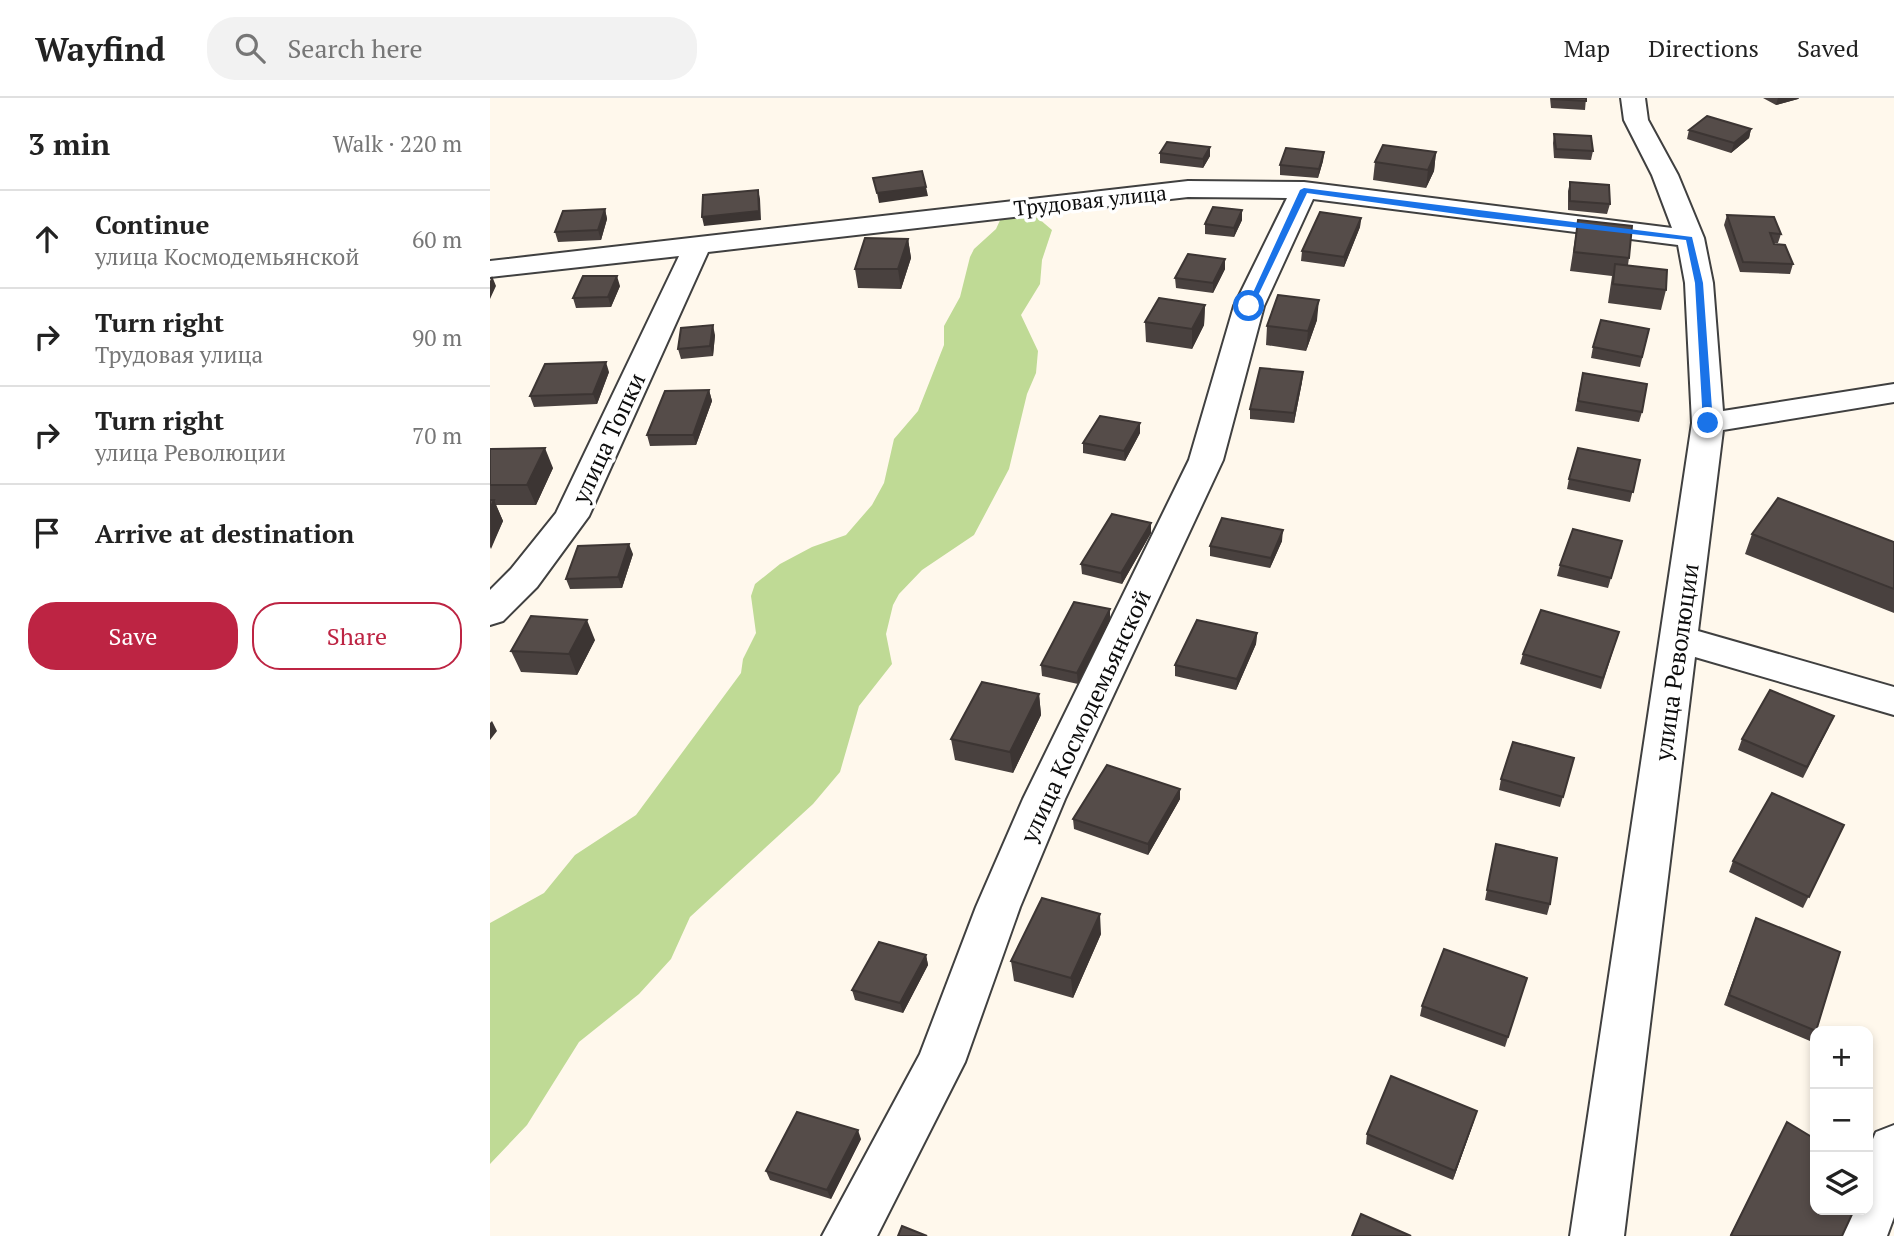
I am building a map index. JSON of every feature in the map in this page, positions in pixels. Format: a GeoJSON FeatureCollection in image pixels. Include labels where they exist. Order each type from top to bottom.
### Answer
{"type":"FeatureCollection","features":[{"type":"Feature","properties":{"kind":"street","name":"улица Революции"},"geometry":{"type":"LineString","coordinates":[[1597,1236],[1708,423],[1699,283],[1690,238],[1665,176],[1636,120],[1633,98]]}},
{"type":"Feature","properties":{"kind":"street","name":"Трудовая улица"},"geometry":{"type":"LineString","coordinates":[[490,269],[1188,189],[1304,190],[1479,214],[1690,238]]}},
{"type":"Feature","properties":{"kind":"street","name":"улица Космодемьянской"},"geometry":{"type":"LineString","coordinates":[[849,1236],[941,1062],[998,907],[1044,799],[1206,460],[1249,306],[1304,190]]}},
{"type":"Feature","properties":{"kind":"street","name":"улица Топки"},"geometry":{"type":"LineString","coordinates":[[490,612],[524,579],[572,516],[697,246]]}},
{"type":"Feature","properties":{"kind":"street"},"geometry":{"type":"LineString","coordinates":[[1708,423],[1894,393]]}},
{"type":"Feature","properties":{"kind":"street"},"geometry":{"type":"LineString","coordinates":[[1680,639],[1894,701]]}},
{"type":"Feature","properties":{"kind":"street"},"geometry":{"type":"LineString","coordinates":[[1860,1236],[1894,1149]]}},
{"type":"Feature","properties":{"kind":"green space"},"geometry":{"type":"Polygon","coordinates":[[[1026,215],[1038,218],[1052,230],[1042,260],[1040,284],[1021,315],[1038,351],[1036,373],[1027,394],[1009,469],[974,535],[922,570],[899,594],[893,605],[886,634],[892,664],[859,706],[840,772],[813,804],[690,917],[671,959],[639,994],[579,1042],[527,1125],[490,1164],[490,923],[544,893],[575,855],[636,815],[741,673],[743,659],[756,633],[751,596],[755,584],[780,564],[812,547],[846,535],[872,505],[884,483],[894,439],[918,411],[944,345],[944,326],[960,297],[974,249],[996,229],[1002,216],[1026,215]]]}},
{"type":"Feature","properties":{"kind":"building"},"geometry":{"type":"Polygon","coordinates":[[[1586,98],[1586,101],[1552,99],[1586,98]]]}},
{"type":"Feature","properties":{"kind":"building"},"geometry":{"type":"Polygon","coordinates":[[[1707,116],[1751,129],[1734,143],[1689,130],[1707,116]]]}},
{"type":"Feature","properties":{"kind":"building"},"geometry":{"type":"Polygon","coordinates":[[[1554,134],[1591,136],[1593,151],[1556,149],[1554,134]]]}},
{"type":"Feature","properties":{"kind":"building"},"geometry":{"type":"Polygon","coordinates":[[[1167,142],[1210,147],[1203,159],[1160,153],[1167,142]]]}},
{"type":"Feature","properties":{"kind":"building"},"geometry":{"type":"Polygon","coordinates":[[[1383,145],[1436,152],[1428,170],[1375,162],[1383,145]]]}},
{"type":"Feature","properties":{"kind":"building"},"geometry":{"type":"Polygon","coordinates":[[[1286,148],[1324,152],[1319,169],[1280,165],[1286,148]]]}},
{"type":"Feature","properties":{"kind":"building"},"geometry":{"type":"Polygon","coordinates":[[[922,171],[926,187],[877,193],[873,178],[922,171]]]}},
{"type":"Feature","properties":{"kind":"building"},"geometry":{"type":"Polygon","coordinates":[[[1570,182],[1609,185],[1610,204],[1570,201],[1570,182]]]}},
{"type":"Feature","properties":{"kind":"building"},"geometry":{"type":"Polygon","coordinates":[[[758,190],[759,211],[702,217],[703,195],[758,190]]]}},
{"type":"Feature","properties":{"kind":"building"},"geometry":{"type":"Polygon","coordinates":[[[1213,207],[1242,210],[1234,228],[1205,224],[1213,207]]]}},
{"type":"Feature","properties":{"kind":"building"},"geometry":{"type":"Polygon","coordinates":[[[605,209],[598,230],[555,232],[563,211],[605,209]]]}},
{"type":"Feature","properties":{"kind":"building"},"geometry":{"type":"Polygon","coordinates":[[[1320,212],[1361,218],[1344,257],[1302,251],[1320,212]]]}},
{"type":"Feature","properties":{"kind":"building"},"geometry":{"type":"Polygon","coordinates":[[[1727,215],[1774,217],[1781,234],[1770,233],[1774,244],[1785,245],[1793,264],[1743,262],[1727,215]]]}},
{"type":"Feature","properties":{"kind":"building"},"geometry":{"type":"Polygon","coordinates":[[[1578,220],[1632,226],[1629,258],[1574,252],[1578,220]]]}},
{"type":"Feature","properties":{"kind":"building"},"geometry":{"type":"Polygon","coordinates":[[[865,238],[908,239],[898,269],[855,269],[865,238]]]}},
{"type":"Feature","properties":{"kind":"building"},"geometry":{"type":"Polygon","coordinates":[[[1188,254],[1225,259],[1213,283],[1175,278],[1188,254]]]}},
{"type":"Feature","properties":{"kind":"building"},"geometry":{"type":"Polygon","coordinates":[[[1615,264],[1667,270],[1666,290],[1613,284],[1615,264]]]}},
{"type":"Feature","properties":{"kind":"building"},"geometry":{"type":"Polygon","coordinates":[[[583,276],[617,276],[608,297],[573,298],[583,276]]]}},
{"type":"Feature","properties":{"kind":"building"},"geometry":{"type":"Polygon","coordinates":[[[1278,295],[1319,300],[1308,331],[1267,326],[1278,295]]]}},
{"type":"Feature","properties":{"kind":"building"},"geometry":{"type":"Polygon","coordinates":[[[1159,298],[1205,305],[1192,329],[1145,322],[1159,298]]]}},
{"type":"Feature","properties":{"kind":"building"},"geometry":{"type":"Polygon","coordinates":[[[1601,320],[1649,329],[1642,357],[1593,347],[1601,320]]]}},
{"type":"Feature","properties":{"kind":"building"},"geometry":{"type":"Polygon","coordinates":[[[713,325],[710,346],[678,349],[681,328],[713,325]]]}},
{"type":"Feature","properties":{"kind":"building"},"geometry":{"type":"Polygon","coordinates":[[[606,362],[593,394],[530,396],[545,364],[606,362]]]}},
{"type":"Feature","properties":{"kind":"building"},"geometry":{"type":"Polygon","coordinates":[[[1260,368],[1303,372],[1294,413],[1250,409],[1260,368]]]}},
{"type":"Feature","properties":{"kind":"building"},"geometry":{"type":"Polygon","coordinates":[[[1583,373],[1647,384],[1642,412],[1578,401],[1583,373]]]}},
{"type":"Feature","properties":{"kind":"building"},"geometry":{"type":"Polygon","coordinates":[[[709,390],[693,435],[647,435],[665,391],[709,390]]]}},
{"type":"Feature","properties":{"kind":"building"},"geometry":{"type":"Polygon","coordinates":[[[1100,416],[1140,423],[1124,451],[1083,443],[1100,416]]]}},
{"type":"Feature","properties":{"kind":"building"},"geometry":{"type":"Polygon","coordinates":[[[545,448],[527,485],[490,485],[490,449],[545,448]]]}},
{"type":"Feature","properties":{"kind":"building"},"geometry":{"type":"Polygon","coordinates":[[[1578,448],[1640,460],[1633,492],[1569,479],[1578,448]]]}},
{"type":"Feature","properties":{"kind":"building"},"geometry":{"type":"Polygon","coordinates":[[[1778,498],[1894,542],[1894,589],[1752,534],[1778,498]]]}},
{"type":"Feature","properties":{"kind":"building"},"geometry":{"type":"Polygon","coordinates":[[[1112,514],[1151,523],[1121,573],[1081,564],[1112,514]]]}},
{"type":"Feature","properties":{"kind":"building"},"geometry":{"type":"Polygon","coordinates":[[[1222,518],[1283,530],[1271,558],[1210,546],[1222,518]]]}},
{"type":"Feature","properties":{"kind":"building"},"geometry":{"type":"Polygon","coordinates":[[[1573,529],[1622,541],[1611,578],[1560,565],[1573,529]]]}},
{"type":"Feature","properties":{"kind":"building"},"geometry":{"type":"Polygon","coordinates":[[[629,544],[618,577],[566,579],[578,546],[629,544]]]}},
{"type":"Feature","properties":{"kind":"building"},"geometry":{"type":"Polygon","coordinates":[[[1074,602],[1110,609],[1077,673],[1041,665],[1074,602]]]}},
{"type":"Feature","properties":{"kind":"building"},"geometry":{"type":"Polygon","coordinates":[[[1541,610],[1619,632],[1603,678],[1523,654],[1541,610]]]}},
{"type":"Feature","properties":{"kind":"building"},"geometry":{"type":"Polygon","coordinates":[[[531,616],[587,620],[569,654],[511,651],[531,616]]]}},
{"type":"Feature","properties":{"kind":"building"},"geometry":{"type":"Polygon","coordinates":[[[1197,620],[1257,633],[1237,679],[1175,665],[1197,620]]]}},
{"type":"Feature","properties":{"kind":"building"},"geometry":{"type":"Polygon","coordinates":[[[982,682],[1039,694],[1010,752],[951,739],[982,682]]]}},
{"type":"Feature","properties":{"kind":"building"},"geometry":{"type":"Polygon","coordinates":[[[1770,690],[1834,716],[1807,767],[1742,739],[1770,690]]]}},
{"type":"Feature","properties":{"kind":"building"},"geometry":{"type":"Polygon","coordinates":[[[1513,742],[1574,758],[1563,797],[1501,779],[1513,742]]]}},
{"type":"Feature","properties":{"kind":"building"},"geometry":{"type":"Polygon","coordinates":[[[1107,765],[1180,789],[1148,844],[1073,819],[1107,765]]]}},
{"type":"Feature","properties":{"kind":"building"},"geometry":{"type":"Polygon","coordinates":[[[1772,793],[1844,825],[1809,897],[1733,861],[1772,793]]]}},
{"type":"Feature","properties":{"kind":"building"},"geometry":{"type":"Polygon","coordinates":[[[1496,844],[1557,858],[1550,904],[1487,890],[1496,844]]]}},
{"type":"Feature","properties":{"kind":"building"},"geometry":{"type":"Polygon","coordinates":[[[1042,898],[1100,914],[1071,978],[1011,961],[1042,898]]]}},
{"type":"Feature","properties":{"kind":"building"},"geometry":{"type":"Polygon","coordinates":[[[1756,918],[1840,952],[1818,1026],[1810,1026],[1810,1029],[1729,995],[1756,918]]]}},
{"type":"Feature","properties":{"kind":"building"},"geometry":{"type":"Polygon","coordinates":[[[879,942],[926,955],[900,1003],[852,990],[879,942]]]}},
{"type":"Feature","properties":{"kind":"building"},"geometry":{"type":"Polygon","coordinates":[[[1444,949],[1527,978],[1508,1037],[1422,1006],[1444,949]]]}},
{"type":"Feature","properties":{"kind":"building"},"geometry":{"type":"Polygon","coordinates":[[[1391,1076],[1477,1111],[1455,1171],[1367,1134],[1391,1076]]]}},
{"type":"Feature","properties":{"kind":"building"},"geometry":{"type":"Polygon","coordinates":[[[797,1112],[858,1130],[827,1190],[766,1171],[797,1112]]]}},
{"type":"Feature","properties":{"kind":"building"},"geometry":{"type":"Polygon","coordinates":[[[1787,1122],[1810,1136],[1810,1215],[1852,1215],[1842,1236],[1731,1235],[1787,1122]]]}},
{"type":"Feature","properties":{"kind":"building"},"geometry":{"type":"Polygon","coordinates":[[[1361,1214],[1411,1236],[1352,1236],[1361,1214]]]}},
{"type":"Feature","properties":{"kind":"building"},"geometry":{"type":"Polygon","coordinates":[[[902,1226],[927,1236],[898,1236],[902,1226]]]}},
{"type":"Feature","properties":{"kind":"route"},"geometry":{"type":"LineString","coordinates":[[1249,306],[1304,190],[1479,214],[1690,238],[1699,283],[1708,423]]}}]}
